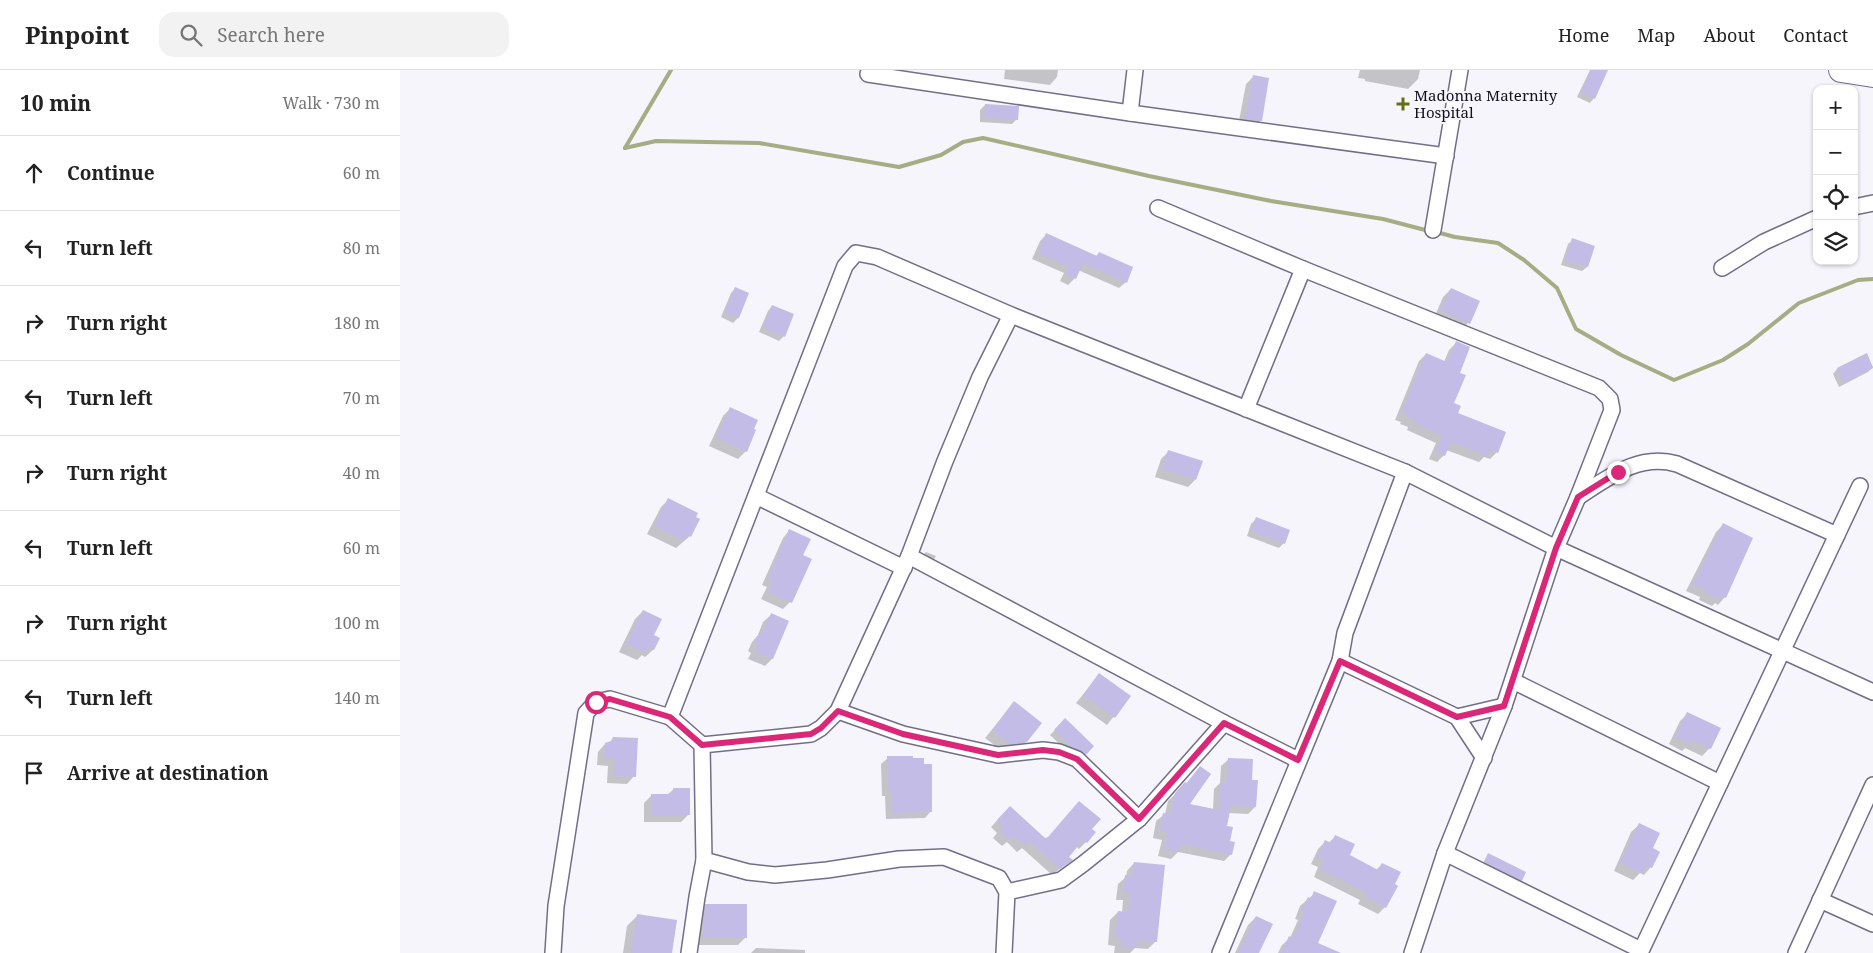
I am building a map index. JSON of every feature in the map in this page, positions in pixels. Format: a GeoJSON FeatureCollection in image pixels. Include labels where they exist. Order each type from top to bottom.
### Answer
{"type":"FeatureCollection","features":[{"type":"Feature","properties":{"kind":"main road"},"geometry":{"type":"LineString","coordinates":[[1841,70],[1873,75]]}},
{"type":"Feature","properties":{"kind":"street"},"geometry":{"type":"LineString","coordinates":[[1130,113],[1135,70]]}},
{"type":"Feature","properties":{"kind":"street"},"geometry":{"type":"LineString","coordinates":[[1433,230],[1460,70]]}},
{"type":"Feature","properties":{"kind":"street"},"geometry":{"type":"LineString","coordinates":[[868,74],[1130,113],[1446,156]]}},
{"type":"Feature","properties":{"kind":"street"},"geometry":{"type":"LineString","coordinates":[[1858,206],[1873,203]]}},
{"type":"Feature","properties":{"kind":"street"},"geometry":{"type":"LineString","coordinates":[[1158,208],[1303,269],[1599,388],[1610,399],[1612,410],[1556,548],[1504,706],[1445,853],[1412,953]]}},
{"type":"Feature","properties":{"kind":"street"},"geometry":{"type":"LineString","coordinates":[[1722,268],[1764,242],[1813,220]]}},
{"type":"Feature","properties":{"kind":"street"},"geometry":{"type":"LineString","coordinates":[[670,717],[845,266],[856,253],[877,257],[1011,315],[1405,472],[1556,548],[1873,692]]}},
{"type":"Feature","properties":{"kind":"street"},"geometry":{"type":"LineString","coordinates":[[1246,409],[1303,269]]}},
{"type":"Feature","properties":{"kind":"street"},"geometry":{"type":"LineString","coordinates":[[553,953],[556,906],[586,713],[596,702],[610,699],[670,717],[702,745],[811,734],[821,728],[838,711],[906,562],[980,377],[1011,315]]}},
{"type":"Feature","properties":{"kind":"street"},"geometry":{"type":"LineString","coordinates":[[1578,497],[1618,472],[1637,464],[1664,460],[1677,464],[1837,535]]}},
{"type":"Feature","properties":{"kind":"street"},"geometry":{"type":"LineString","coordinates":[[1220,953],[1340,661],[1345,633],[1405,472]]}},
{"type":"Feature","properties":{"kind":"street"},"geometry":{"type":"LineString","coordinates":[[1445,853],[1640,952],[1860,486]]}},
{"type":"Feature","properties":{"kind":"street"},"geometry":{"type":"LineString","coordinates":[[756,496],[906,562],[1298,760]]}},
{"type":"Feature","properties":{"kind":"street"},"geometry":{"type":"LineString","coordinates":[[1340,661],[1457,717],[1484,758]]}},
{"type":"Feature","properties":{"kind":"street"},"geometry":{"type":"LineString","coordinates":[[1512,681],[1720,783]]}},
{"type":"Feature","properties":{"kind":"street"},"geometry":{"type":"LineString","coordinates":[[1457,717],[1504,706]]}},
{"type":"Feature","properties":{"kind":"street"},"geometry":{"type":"LineString","coordinates":[[838,711],[903,734],[998,755],[1043,750],[1059,752],[1077,759],[1139,819]]}},
{"type":"Feature","properties":{"kind":"street"},"geometry":{"type":"LineString","coordinates":[[1007,892],[1061,880],[1139,819],[1224,723]]}},
{"type":"Feature","properties":{"kind":"street"},"geometry":{"type":"LineString","coordinates":[[689,953],[704,860],[702,745]]}},
{"type":"Feature","properties":{"kind":"street"},"geometry":{"type":"LineString","coordinates":[[1796,953],[1873,785]]}},
{"type":"Feature","properties":{"kind":"street"},"geometry":{"type":"LineString","coordinates":[[704,860],[748,872],[775,875],[827,870],[899,859],[944,858],[999,878],[1007,892],[1004,953]]}},
{"type":"Feature","properties":{"kind":"street"},"geometry":{"type":"LineString","coordinates":[[1820,900],[1873,924]]}},
{"type":"Feature","properties":{"kind":"building"},"geometry":{"type":"Polygon","coordinates":[[[1591,70],[1608,70],[1595,99],[1581,92],[1591,70]]]}},
{"type":"Feature","properties":{"kind":"building"},"geometry":{"type":"Polygon","coordinates":[[[1253,75],[1269,78],[1262,121],[1245,119],[1253,75]]]}},
{"type":"Feature","properties":{"kind":"building"},"geometry":{"type":"Polygon","coordinates":[[[985,104],[1019,106],[1018,120],[984,118],[985,104]]]}},
{"type":"Feature","properties":{"kind":"building"},"geometry":{"type":"Polygon","coordinates":[[[1046,233],[1097,256],[1099,252],[1133,267],[1127,283],[1083,263],[1076,279],[1066,275],[1069,267],[1038,253],[1046,233]]]}},
{"type":"Feature","properties":{"kind":"building"},"geometry":{"type":"Polygon","coordinates":[[[1572,238],[1595,246],[1588,267],[1565,260],[1572,238]]]}},
{"type":"Feature","properties":{"kind":"building"},"geometry":{"type":"Polygon","coordinates":[[[735,287],[749,293],[739,318],[724,312],[735,287]]]}},
{"type":"Feature","properties":{"kind":"building"},"geometry":{"type":"Polygon","coordinates":[[[1451,288],[1480,301],[1470,324],[1440,310],[1451,288]]]}},
{"type":"Feature","properties":{"kind":"building"},"geometry":{"type":"Polygon","coordinates":[[[772,305],[794,314],[785,337],[763,327],[772,305]]]}},
{"type":"Feature","properties":{"kind":"building"},"geometry":{"type":"Polygon","coordinates":[[[1456,341],[1470,347],[1460,373],[1466,375],[1454,403],[1461,406],[1458,413],[1506,432],[1498,453],[1490,450],[1487,456],[1451,442],[1445,456],[1436,452],[1442,436],[1414,423],[1415,420],[1407,417],[1408,415],[1402,412],[1426,353],[1447,362],[1456,341]]]}},
{"type":"Feature","properties":{"kind":"building"},"geometry":{"type":"Polygon","coordinates":[[[1867,353],[1873,368],[1844,383],[1837,368],[1867,353]]]}},
{"type":"Feature","properties":{"kind":"building"},"geometry":{"type":"Polygon","coordinates":[[[730,407],[758,420],[747,452],[716,438],[730,407]]]}},
{"type":"Feature","properties":{"kind":"building"},"geometry":{"type":"Polygon","coordinates":[[[1168,450],[1203,461],[1196,480],[1162,469],[1168,450]]]}},
{"type":"Feature","properties":{"kind":"building"},"geometry":{"type":"Polygon","coordinates":[[[668,498],[698,513],[696,517],[700,519],[691,537],[688,535],[684,541],[654,526],[668,498]]]}},
{"type":"Feature","properties":{"kind":"building"},"geometry":{"type":"Polygon","coordinates":[[[1256,517],[1290,530],[1285,544],[1251,531],[1256,517]]]}},
{"type":"Feature","properties":{"kind":"building"},"geometry":{"type":"Polygon","coordinates":[[[1723,523],[1753,538],[1726,598],[1722,596],[1720,599],[1705,593],[1706,590],[1693,584],[1723,523]]]}},
{"type":"Feature","properties":{"kind":"building"},"geometry":{"type":"Polygon","coordinates":[[[789,529],[811,539],[803,555],[812,559],[792,603],[768,592],[773,580],[768,578],[789,529]]]}},
{"type":"Feature","properties":{"kind":"building"},"geometry":{"type":"Polygon","coordinates":[[[643,610],[662,619],[654,635],[660,638],[654,650],[648,647],[645,653],[626,644],[643,610]]]}},
{"type":"Feature","properties":{"kind":"building"},"geometry":{"type":"Polygon","coordinates":[[[771,613],[789,621],[773,659],[755,652],[758,645],[754,644],[759,633],[762,634],[771,613]]]}},
{"type":"Feature","properties":{"kind":"building"},"geometry":{"type":"Polygon","coordinates":[[[1099,673],[1131,696],[1115,718],[1083,695],[1099,673]]]}},
{"type":"Feature","properties":{"kind":"building"},"geometry":{"type":"Polygon","coordinates":[[[1014,701],[1042,723],[1027,742],[1010,744],[992,730],[1014,701]]]}},
{"type":"Feature","properties":{"kind":"building"},"geometry":{"type":"Polygon","coordinates":[[[1687,712],[1721,728],[1711,749],[1693,740],[1691,744],[1675,737],[1687,712]]]}},
{"type":"Feature","properties":{"kind":"building"},"geometry":{"type":"Polygon","coordinates":[[[1065,718],[1094,746],[1086,755],[1073,747],[1054,730],[1065,718]]]}},
{"type":"Feature","properties":{"kind":"building"},"geometry":{"type":"Polygon","coordinates":[[[613,737],[638,738],[636,777],[614,776],[615,759],[604,758],[605,743],[611,741],[613,737]]]}},
{"type":"Feature","properties":{"kind":"building"},"geometry":{"type":"Polygon","coordinates":[[[887,756],[913,756],[913,758],[924,758],[924,764],[932,764],[932,812],[892,813],[891,789],[888,789],[887,756]]]}},
{"type":"Feature","properties":{"kind":"building"},"geometry":{"type":"Polygon","coordinates":[[[1228,758],[1253,759],[1252,780],[1258,780],[1256,807],[1231,806],[1227,826],[1233,827],[1230,841],[1235,842],[1232,855],[1181,844],[1179,852],[1164,849],[1168,833],[1159,831],[1163,813],[1170,814],[1175,793],[1185,782],[1187,783],[1200,766],[1211,774],[1190,804],[1219,810],[1221,781],[1226,785],[1228,758]]]}},
{"type":"Feature","properties":{"kind":"building"},"geometry":{"type":"Polygon","coordinates":[[[673,788],[690,788],[690,815],[651,815],[651,794],[673,794],[673,788]]]}},
{"type":"Feature","properties":{"kind":"building"},"geometry":{"type":"Polygon","coordinates":[[[1079,801],[1101,819],[1092,829],[1096,832],[1087,843],[1083,840],[1069,857],[1073,860],[1060,869],[1029,841],[1025,846],[1014,836],[1010,840],[999,831],[1003,826],[997,820],[1010,806],[1045,838],[1048,837],[1079,801]]]}},
{"type":"Feature","properties":{"kind":"building"},"geometry":{"type":"Polygon","coordinates":[[[1639,823],[1660,833],[1653,848],[1660,852],[1652,868],[1646,865],[1642,873],[1620,863],[1639,823]]]}},
{"type":"Feature","properties":{"kind":"building"},"geometry":{"type":"Polygon","coordinates":[[[1335,835],[1355,844],[1350,855],[1378,870],[1382,863],[1401,872],[1395,884],[1398,886],[1386,908],[1365,897],[1367,893],[1320,869],[1324,860],[1317,857],[1325,840],[1331,843],[1335,835]]]}},
{"type":"Feature","properties":{"kind":"building"},"geometry":{"type":"Polygon","coordinates":[[[1488,853],[1526,872],[1522,881],[1484,862],[1488,853]]]}},
{"type":"Feature","properties":{"kind":"building"},"geometry":{"type":"Polygon","coordinates":[[[1134,862],[1165,865],[1157,942],[1137,940],[1137,948],[1121,947],[1122,939],[1115,938],[1118,911],[1128,912],[1130,893],[1123,893],[1125,875],[1132,876],[1134,862]]]}},
{"type":"Feature","properties":{"kind":"building"},"geometry":{"type":"Polygon","coordinates":[[[1314,891],[1337,901],[1318,943],[1341,953],[1281,953],[1289,936],[1293,938],[1304,913],[1301,911],[1308,897],[1311,899],[1314,891]]]}},
{"type":"Feature","properties":{"kind":"building"},"geometry":{"type":"Polygon","coordinates":[[[705,904],[747,904],[747,938],[703,938],[705,904]]]}},
{"type":"Feature","properties":{"kind":"building"},"geometry":{"type":"Polygon","coordinates":[[[637,914],[677,920],[672,953],[631,953],[637,914]]]}},
{"type":"Feature","properties":{"kind":"building"},"geometry":{"type":"Polygon","coordinates":[[[1256,916],[1273,924],[1259,953],[1238,953],[1256,916]]]}},
{"type":"Feature","properties":{"kind":"waterway"},"geometry":{"type":"LineString","coordinates":[[625,148],[671,70]]}},
{"type":"Feature","properties":{"kind":"waterway"},"geometry":{"type":"LineString","coordinates":[[625,148],[656,141],[759,143],[899,167],[941,155],[963,142],[983,138],[1149,176],[1271,201],[1383,219],[1429,231]]}},
{"type":"Feature","properties":{"kind":"waterway"},"geometry":{"type":"LineString","coordinates":[[1436,232],[1455,237],[1498,243],[1524,260],[1557,288],[1576,329],[1621,355],[1674,380],[1723,360],[1748,344],[1799,303],[1858,280],[1873,279]]}},
{"type":"Feature","properties":{"kind":"place","name":"Madonna Maternity Hospital"},"geometry":{"type":"Point","coordinates":[1403,104]}},
{"type":"Feature","properties":{"kind":"route"},"geometry":{"type":"LineString","coordinates":[[596,702],[610,699],[670,717],[702,745],[811,734],[821,728],[838,711],[903,734],[998,755],[1043,750],[1059,752],[1077,759],[1139,819],[1224,723],[1298,760],[1340,661],[1457,717],[1504,706],[1556,548],[1578,497],[1618,472]]}}]}
